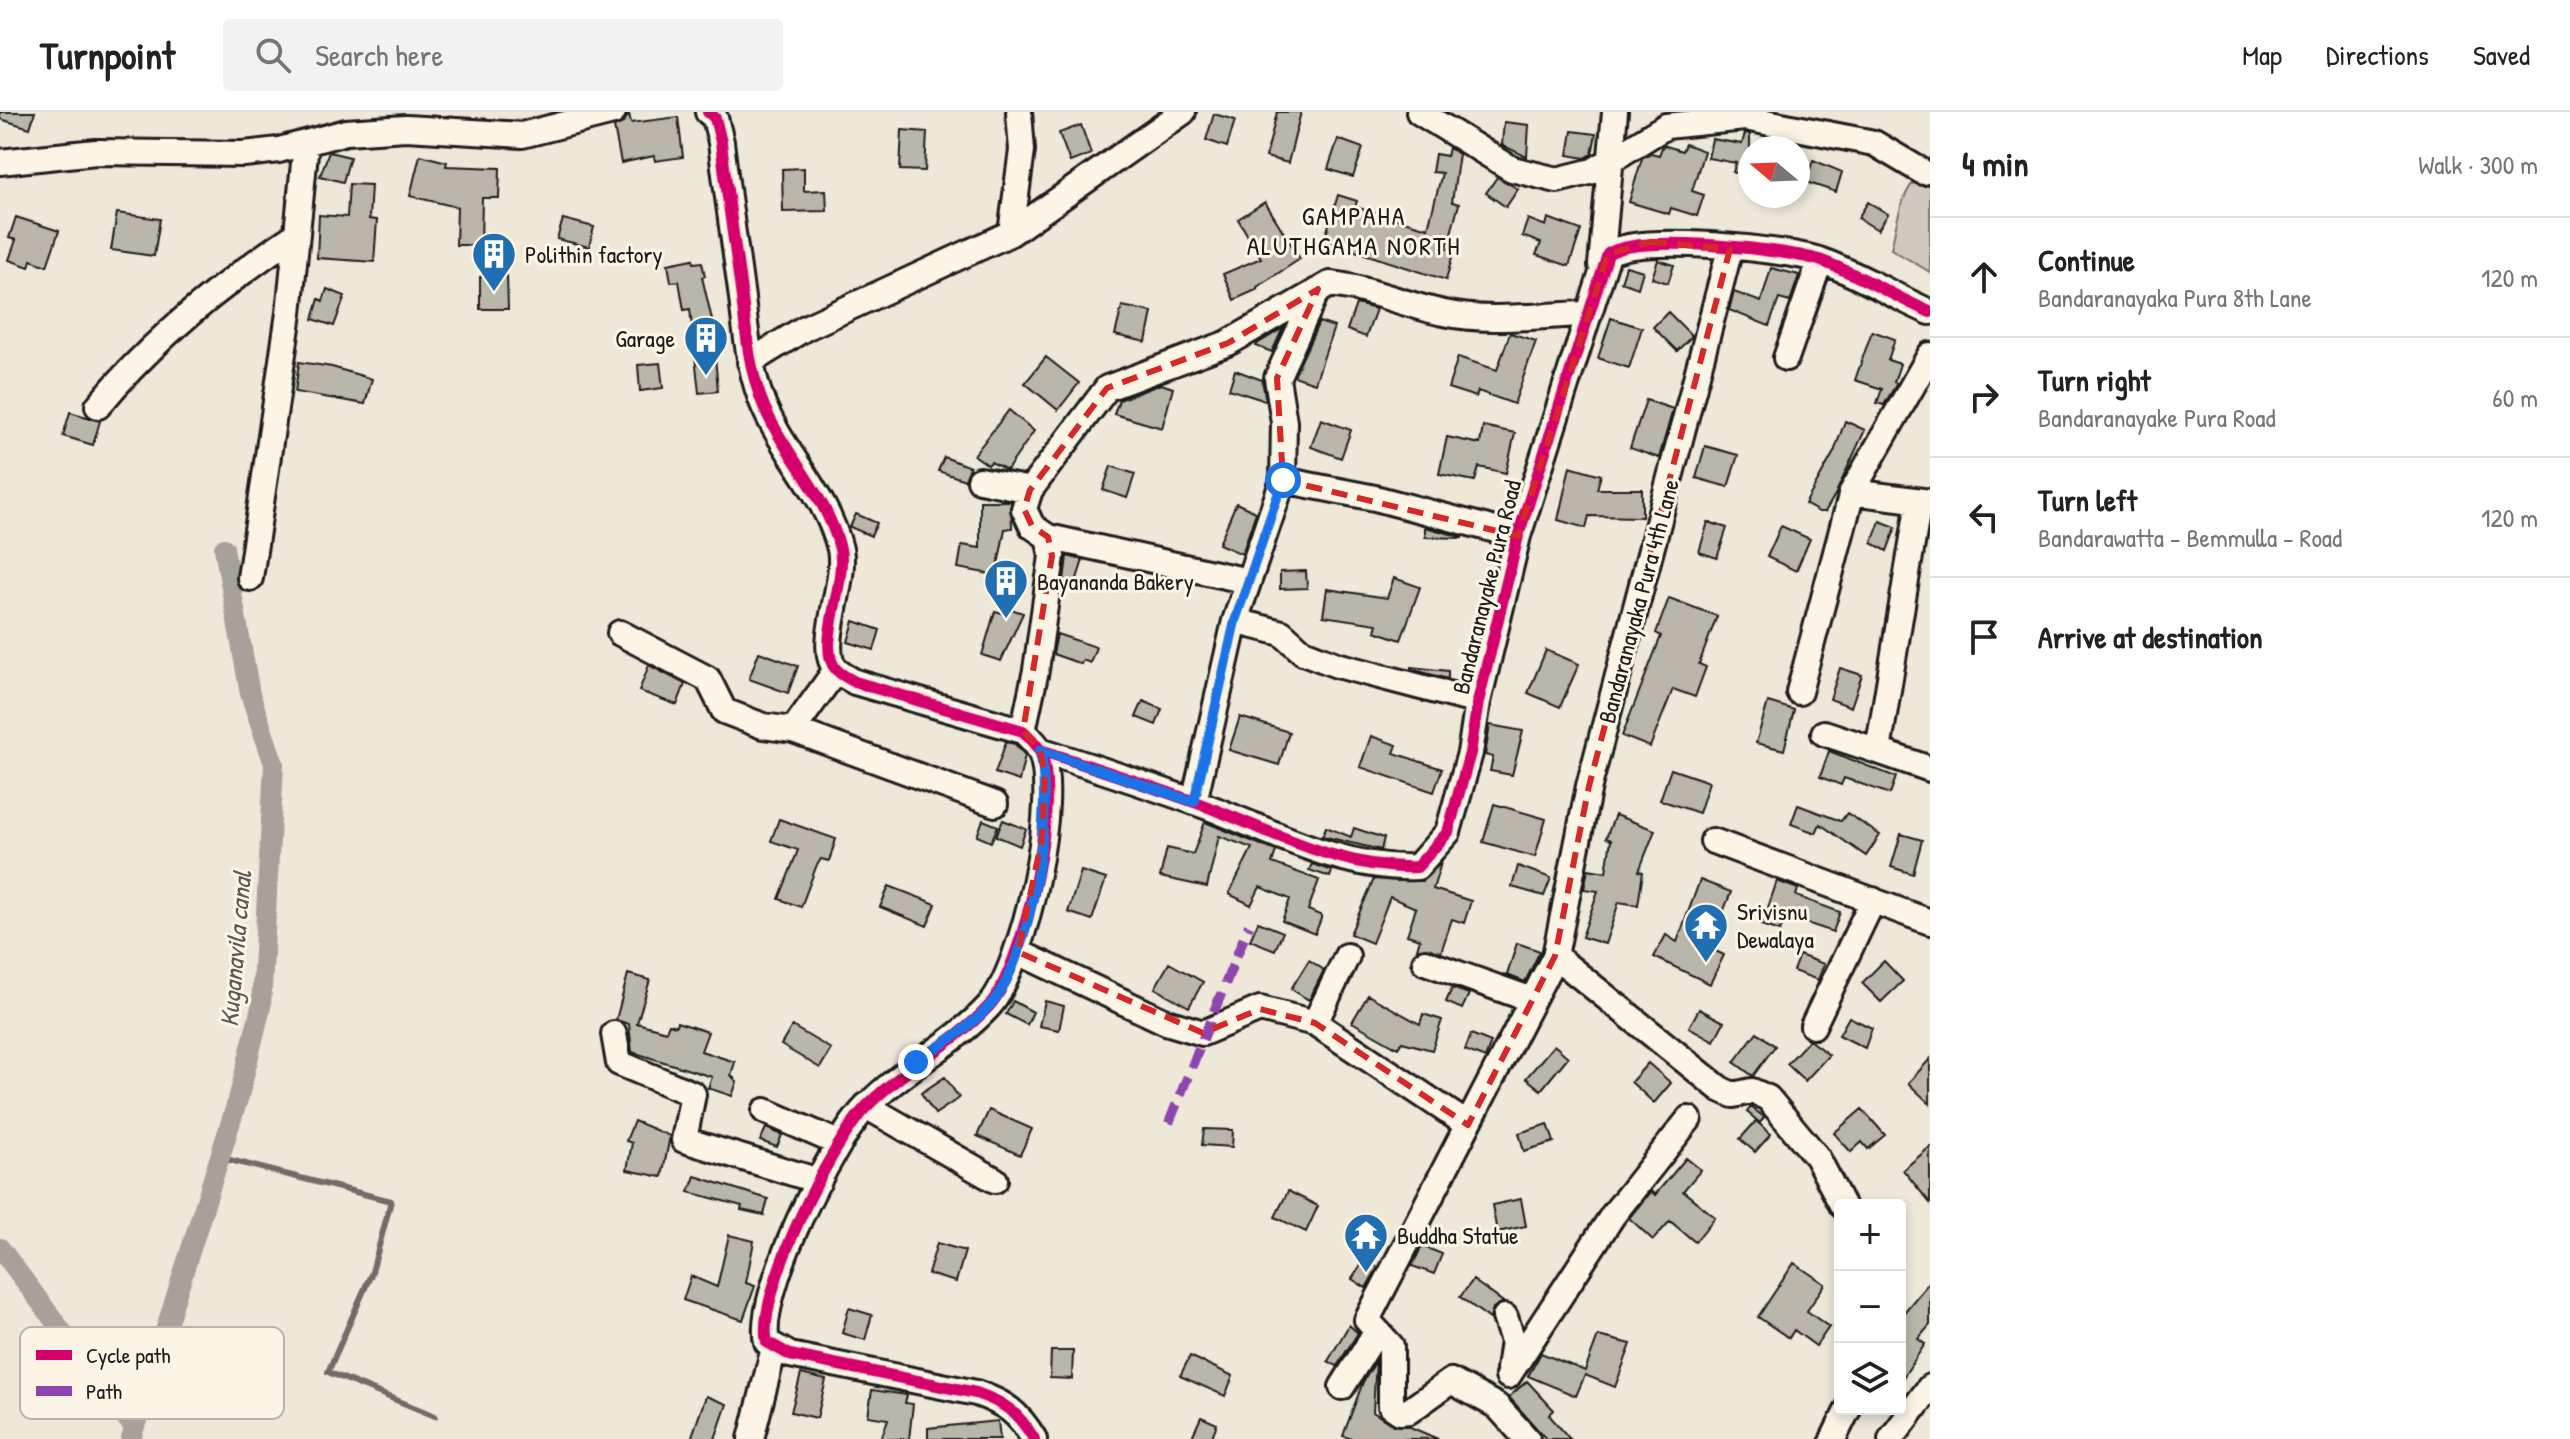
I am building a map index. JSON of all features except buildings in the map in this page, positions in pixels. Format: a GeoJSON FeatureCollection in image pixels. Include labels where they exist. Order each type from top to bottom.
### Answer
{"type":"FeatureCollection","features":[{"type":"Feature","properties":{"kind":"street"},"geometry":{"type":"LineString","coordinates":[[0,162],[96,152],[244,154],[346,132],[406,128],[522,135],[551,121],[613,112]]}},
{"type":"Feature","properties":{"kind":"street"},"geometry":{"type":"LineString","coordinates":[[708,112],[715,118],[721,142],[742,325],[750,362],[771,422],[834,528],[840,551],[842,568],[830,660],[836,670],[855,682],[1023,731],[1040,750],[1045,774],[1042,839],[1018,952],[989,1006],[866,1106],[838,1143],[771,1294],[764,1328],[767,1342],[790,1355],[976,1393],[1004,1402],[1020,1415],[1034,1439]]}},
{"type":"Feature","properties":{"kind":"street"},"geometry":{"type":"LineString","coordinates":[[1011,233],[1022,150],[1019,112]]}},
{"type":"Feature","properties":{"kind":"street"},"geometry":{"type":"LineString","coordinates":[[750,362],[805,328],[1011,233],[1183,112]]}},
{"type":"Feature","properties":{"kind":"street"},"geometry":{"type":"LineString","coordinates":[[1419,112],[1512,169],[1557,180],[1593,171],[1666,126],[1745,118],[1803,121],[1874,143],[1923,172]]}},
{"type":"Feature","properties":{"kind":"street","name":"Bandaranayake Pura Road"},"geometry":{"type":"LineString","coordinates":[[1040,750],[1194,802],[1353,862],[1388,868],[1417,867],[1448,832],[1470,753],[1478,702],[1518,536],[1601,265],[1615,112]]}},
{"type":"Feature","properties":{"kind":"street"},"geometry":{"type":"LineString","coordinates":[[250,578],[297,234],[306,143]]}},
{"type":"Feature","properties":{"kind":"street"},"geometry":{"type":"LineString","coordinates":[[98,406],[122,376],[229,279],[297,234]]}},
{"type":"Feature","properties":{"kind":"street"},"geometry":{"type":"LineString","coordinates":[[1601,265],[1608,254],[1629,244],[1651,242],[1820,261],[1930,312]]}},
{"type":"Feature","properties":{"kind":"street","name":"Bandaranayaka Pura 4th Lane"},"geometry":{"type":"LineString","coordinates":[[1377,1331],[1367,1320],[1555,956],[1589,786],[1730,249]]}},
{"type":"Feature","properties":{"kind":"street"},"geometry":{"type":"LineString","coordinates":[[1786,358],[1820,261]]}},
{"type":"Feature","properties":{"kind":"street"},"geometry":{"type":"LineString","coordinates":[[1248,581],[1048,537],[1032,526],[1024,509],[1030,490],[1107,388],[1228,343],[1273,320],[1330,284],[1349,286],[1445,314],[1483,317],[1587,314]]}},
{"type":"Feature","properties":{"kind":"street"},"geometry":{"type":"LineString","coordinates":[[1194,802],[1235,621],[1283,480],[1284,422],[1277,378],[1318,289]]}},
{"type":"Feature","properties":{"kind":"street"},"geometry":{"type":"LineString","coordinates":[[1799,692],[1852,492],[1930,355]]}},
{"type":"Feature","properties":{"kind":"street"},"geometry":{"type":"LineString","coordinates":[[980,480],[1030,490]]}},
{"type":"Feature","properties":{"kind":"street"},"geometry":{"type":"LineString","coordinates":[[1283,480],[1375,498],[1518,536]]}},
{"type":"Feature","properties":{"kind":"street"},"geometry":{"type":"LineString","coordinates":[[1852,492],[1925,501],[1878,751]]}},
{"type":"Feature","properties":{"kind":"street"},"geometry":{"type":"LineString","coordinates":[[1023,731],[1036,670],[1052,556],[1048,537]]}},
{"type":"Feature","properties":{"kind":"street"},"geometry":{"type":"LineString","coordinates":[[1235,621],[1282,633],[1303,652],[1337,665],[1478,702]]}},
{"type":"Feature","properties":{"kind":"street"},"geometry":{"type":"LineString","coordinates":[[620,633],[708,679],[724,711],[763,726],[793,730],[995,804]]}},
{"type":"Feature","properties":{"kind":"street"},"geometry":{"type":"LineString","coordinates":[[793,730],[836,670]]}},
{"type":"Feature","properties":{"kind":"street"},"geometry":{"type":"LineString","coordinates":[[1824,733],[1930,769]]}},
{"type":"Feature","properties":{"kind":"street"},"geometry":{"type":"LineString","coordinates":[[1713,841],[1930,922]]}},
{"type":"Feature","properties":{"kind":"street"},"geometry":{"type":"LineString","coordinates":[[1813,1026],[1873,900]]}},
{"type":"Feature","properties":{"kind":"street"},"geometry":{"type":"LineString","coordinates":[[1018,952],[1166,1022],[1203,1033],[1260,1009],[1315,1023],[1468,1125]]}},
{"type":"Feature","properties":{"kind":"street"},"geometry":{"type":"LineString","coordinates":[[1315,1023],[1347,956]]}},
{"type":"Feature","properties":{"kind":"street"},"geometry":{"type":"LineString","coordinates":[[1555,956],[1720,1089],[1733,1095],[1752,1091],[1768,1098],[1817,1157],[1839,1199]]}},
{"type":"Feature","properties":{"kind":"street"},"geometry":{"type":"LineString","coordinates":[[1425,962],[1532,1000]]}},
{"type":"Feature","properties":{"kind":"street"},"geometry":{"type":"LineString","coordinates":[[614,1034],[619,1063],[693,1094],[684,1140],[819,1181]]}},
{"type":"Feature","properties":{"kind":"street"},"geometry":{"type":"LineString","coordinates":[[866,1106],[995,1180]]}},
{"type":"Feature","properties":{"kind":"street"},"geometry":{"type":"LineString","coordinates":[[765,1111],[838,1143]]}},
{"type":"Feature","properties":{"kind":"street"},"geometry":{"type":"LineString","coordinates":[[1508,1376],[1613,1215],[1689,1119]]}},
{"type":"Feature","properties":{"kind":"street"},"geometry":{"type":"LineString","coordinates":[[1497,1406],[1508,1376],[1513,1341],[1505,1317]]}},
{"type":"Feature","properties":{"kind":"street"},"geometry":{"type":"LineString","coordinates":[[1342,1387],[1377,1331],[1391,1346],[1391,1406],[1400,1412],[1409,1411],[1451,1381],[1497,1406],[1527,1439]]}},
{"type":"Feature","properties":{"kind":"street"},"geometry":{"type":"LineString","coordinates":[[751,1439],[774,1348]]}},
{"type":"Feature","properties":{"kind":"street"},"geometry":{"type":"LineString","coordinates":[[1891,1439],[1930,1387]]}},
{"type":"Feature","properties":{"kind":"street"},"geometry":{"type":"LineString","coordinates":[[1833,1439],[1845,1415]]}},
{"type":"Feature","properties":{"kind":"highlighted area"},"geometry":{"type":"Polygon","coordinates":[[[1651,242],[1730,249],[1589,786],[1555,956],[1468,1125],[1315,1023],[1260,1009],[1203,1033],[1018,952],[1042,839],[1045,774],[1040,750],[1023,731],[1052,556],[1048,537],[1032,526],[1024,509],[1030,490],[1107,388],[1228,343],[1318,289],[1277,378],[1283,480],[1518,536],[1608,254],[1651,242]]]}},
{"type":"Feature","properties":{"kind":"shaded area"},"geometry":{"type":"Polygon","coordinates":[[[1930,168],[1930,272],[1891,249],[1907,192],[1930,168]]]}},
{"type":"Feature","properties":{"kind":"waterway","name":"Kuganavila canal"},"geometry":{"type":"LineString","coordinates":[[166,1327],[239,1096],[261,1007],[274,764],[250,694],[224,548]]}},
{"type":"Feature","properties":{"kind":"waterway"},"geometry":{"type":"LineString","coordinates":[[218,1157],[391,1201],[372,1272],[328,1372],[435,1416]]}},
{"type":"Feature","properties":{"kind":"waterway"},"geometry":{"type":"LineString","coordinates":[[0,1248],[59,1327]]}},
{"type":"Feature","properties":{"kind":"waterway"},"geometry":{"type":"LineString","coordinates":[[127,1419],[134,1428]]}},
{"type":"Feature","properties":{"kind":"waterway","name":"Kuganavila canal"},"geometry":{"type":"LineString","coordinates":[[131,1439],[137,1419]]}},
{"type":"Feature","properties":{"kind":"marked path"},"geometry":{"type":"LineString","coordinates":[[1169,1123],[1249,925]]}},
{"type":"Feature","properties":{"kind":"cycle path"},"geometry":{"type":"LineString","coordinates":[[708,112],[715,118],[721,142],[747,337],[757,387],[780,437],[825,510],[840,549],[840,578],[829,645],[835,668],[855,682],[1023,731],[1039,749],[1045,771],[1043,840],[1036,880],[1015,956],[1002,986],[975,1020],[881,1092],[852,1124],[817,1184],[784,1256],[766,1320],[767,1342],[790,1355],[976,1393],[1010,1410],[1034,1439]]}},
{"type":"Feature","properties":{"kind":"cycle path"},"geometry":{"type":"LineString","coordinates":[[1040,750],[1187,799],[1310,848],[1363,863],[1417,867],[1448,832],[1470,753],[1478,702],[1518,536],[1608,254],[1624,248],[1678,244],[1775,251],[1819,260],[1847,271],[1930,312]]}},
{"type":"Feature","properties":{"kind":"place","name":"Polithin factory"},"geometry":{"type":"Point","coordinates":[494,293]}},
{"type":"Feature","properties":{"kind":"place","name":"Garage"},"geometry":{"type":"Point","coordinates":[706,377]}},
{"type":"Feature","properties":{"kind":"place","name":"Bayananda Bakery"},"geometry":{"type":"Point","coordinates":[1006,620]}},
{"type":"Feature","properties":{"kind":"place","name":"Srivisnu Dewalaya"},"geometry":{"type":"Point","coordinates":[1706,964]}},
{"type":"Feature","properties":{"kind":"place","name":"Buddha Statue"},"geometry":{"type":"Point","coordinates":[1366,1274]}},
{"type":"Feature","properties":{"kind":"district","name":"GAMPAHA ALUTHGAMA NORTH"},"geometry":{"type":"Point","coordinates":[1354,230]}},
{"type":"Feature","properties":{"kind":"route"},"geometry":{"type":"LineString","coordinates":[[916,1062],[989,1006],[1002,987],[1018,952],[1042,839],[1045,774],[1040,750],[1194,802],[1235,621],[1283,480]]}}]}
